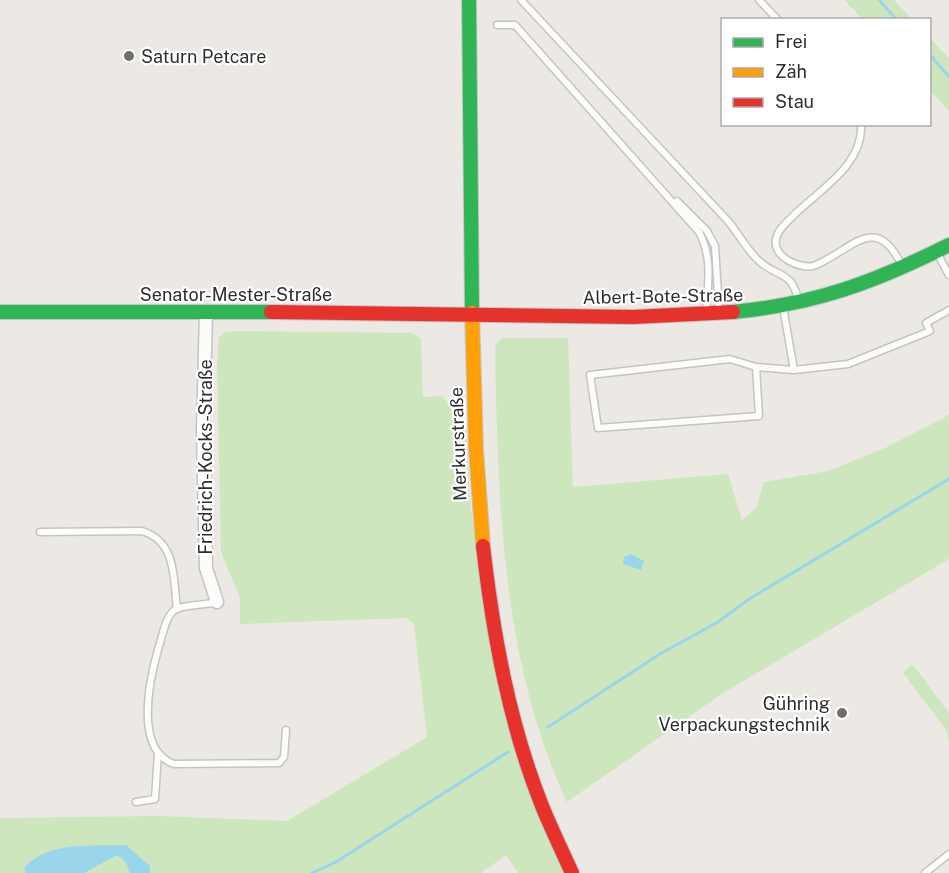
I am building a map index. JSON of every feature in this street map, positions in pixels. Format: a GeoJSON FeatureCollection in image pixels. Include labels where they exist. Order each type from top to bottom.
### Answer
{"type":"FeatureCollection","features":[{"type":"Feature","properties":{"kind":"street","name":"Merkurstraße"},"geometry":{"type":"LineString","coordinates":[[469,0],[473,314],[479,528],[492,624],[502,673],[526,760],[572,873]]}},
{"type":"Feature","properties":{"kind":"street","name":"Albert-Bote-Straße"},"geometry":{"type":"LineString","coordinates":[[473,314],[712,316],[783,307],[843,291],[904,268],[949,245]]}},
{"type":"Feature","properties":{"kind":"street","name":"Senator-Mester-Straße"},"geometry":{"type":"LineString","coordinates":[[0,312],[206,311],[473,314]]}},
{"type":"Feature","properties":{"kind":"street","name":"Friedrich-Kocks-Straße"},"geometry":{"type":"LineString","coordinates":[[206,311],[203,431],[206,568],[217,602]]}},
{"type":"Feature","properties":{"kind":"lane"},"geometry":{"type":"LineString","coordinates":[[521,0],[728,222],[758,260],[789,278],[795,285],[798,303]]}},
{"type":"Feature","properties":{"kind":"lane"},"geometry":{"type":"LineString","coordinates":[[759,0],[776,18]]}},
{"type":"Feature","properties":{"kind":"lane"},"geometry":{"type":"LineString","coordinates":[[497,24],[515,24],[699,232],[707,247],[712,316]]}},
{"type":"Feature","properties":{"kind":"lane"},"geometry":{"type":"LineString","coordinates":[[861,126],[860,142],[852,160],[785,224],[776,239],[776,247],[782,256],[797,264],[814,266],[860,238],[869,236],[880,238],[890,244],[904,268]]}},
{"type":"Feature","properties":{"kind":"lane"},"geometry":{"type":"LineString","coordinates":[[638,162],[707,231],[715,246],[712,316]]}},
{"type":"Feature","properties":{"kind":"lane"},"geometry":{"type":"LineString","coordinates":[[936,252],[949,275]]}},
{"type":"Feature","properties":{"kind":"lane"},"geometry":{"type":"LineString","coordinates":[[783,307],[794,370]]}},
{"type":"Feature","properties":{"kind":"lane"},"geometry":{"type":"LineString","coordinates":[[756,368],[759,416],[598,428],[590,375],[730,359],[756,368],[794,370],[848,364],[930,331],[926,323],[949,310]]}},
{"type":"Feature","properties":{"kind":"lane"},"geometry":{"type":"LineString","coordinates":[[40,531],[142,531],[152,534],[165,543],[177,609]]}},
{"type":"Feature","properties":{"kind":"lane"},"geometry":{"type":"LineString","coordinates":[[135,802],[155,799],[158,753],[151,737],[148,696],[168,619],[177,609],[217,602]]}},
{"type":"Feature","properties":{"kind":"lane"},"geometry":{"type":"LineString","coordinates":[[158,753],[174,764],[279,763],[284,757],[286,730]]}},
{"type":"Feature","properties":{"kind":"lane"},"geometry":{"type":"LineString","coordinates":[[925,873],[949,854]]}},
{"type":"Feature","properties":{"kind":"green space"},"geometry":{"type":"Polygon","coordinates":[[[844,0],[894,0],[911,18],[862,18],[844,0]]]}},
{"type":"Feature","properties":{"kind":"green space"},"geometry":{"type":"Polygon","coordinates":[[[931,39],[949,58],[949,111],[931,91],[931,39]]]}},
{"type":"Feature","properties":{"kind":"green space"},"geometry":{"type":"Polygon","coordinates":[[[224,332],[412,333],[421,339],[423,397],[443,396],[459,420],[466,421],[470,500],[484,612],[565,873],[518,873],[506,855],[481,873],[0,873],[0,818],[158,816],[287,821],[427,737],[414,624],[406,618],[240,624],[240,598],[221,552],[217,364],[219,338],[224,332]]]}},
{"type":"Feature","properties":{"kind":"green space"},"geometry":{"type":"Polygon","coordinates":[[[502,338],[568,338],[573,487],[728,474],[742,520],[756,508],[764,482],[828,471],[887,447],[949,415],[949,559],[720,695],[567,802],[545,748],[528,693],[507,578],[496,404],[495,346],[502,338]]]}},
{"type":"Feature","properties":{"kind":"green space"},"geometry":{"type":"Polygon","coordinates":[[[910,665],[914,666],[949,713],[949,742],[947,731],[903,673],[910,665]]]}},
{"type":"Feature","properties":{"kind":"water"},"geometry":{"type":"Polygon","coordinates":[[[631,554],[644,561],[641,570],[623,564],[624,557],[631,554]]]}},
{"type":"Feature","properties":{"kind":"water"},"geometry":{"type":"Polygon","coordinates":[[[126,845],[150,866],[150,873],[130,873],[125,861],[117,855],[84,873],[25,873],[25,867],[35,858],[47,852],[72,847],[126,845]]]}},
{"type":"Feature","properties":{"kind":"waterway"},"geometry":{"type":"LineString","coordinates":[[879,0],[895,18]]}},
{"type":"Feature","properties":{"kind":"waterway"},"geometry":{"type":"LineString","coordinates":[[931,56],[949,77]]}},
{"type":"Feature","properties":{"kind":"waterway"},"geometry":{"type":"LineString","coordinates":[[548,727],[660,654],[718,622],[749,599],[949,479]]}},
{"type":"Feature","properties":{"kind":"waterway"},"geometry":{"type":"LineString","coordinates":[[312,873],[336,862],[508,752]]}},
{"type":"Feature","properties":{"kind":"traffic: fast"},"geometry":{"type":"LineString","coordinates":[[469,0],[472,313]]}},
{"type":"Feature","properties":{"kind":"traffic: fast"},"geometry":{"type":"LineString","coordinates":[[733,312],[791,303],[844,289],[896,270],[949,245]]}},
{"type":"Feature","properties":{"kind":"traffic: fast"},"geometry":{"type":"LineString","coordinates":[[0,312],[271,312]]}},
{"type":"Feature","properties":{"kind":"traffic: slow"},"geometry":{"type":"LineString","coordinates":[[472,313],[476,450],[483,546]]}},
{"type":"Feature","properties":{"kind":"traffic: jam"},"geometry":{"type":"LineString","coordinates":[[271,312],[633,317],[733,312]]}},
{"type":"Feature","properties":{"kind":"traffic: jam"},"geometry":{"type":"LineString","coordinates":[[483,546],[497,645],[511,710],[530,775],[572,873]]}},
{"type":"Feature","properties":{"kind":"place","name":"Saturn Petcare"},"geometry":{"type":"Point","coordinates":[129,56]}},
{"type":"Feature","properties":{"kind":"place","name":"Gühring Verpackungstechnik"},"geometry":{"type":"Point","coordinates":[842,713]}}]}
